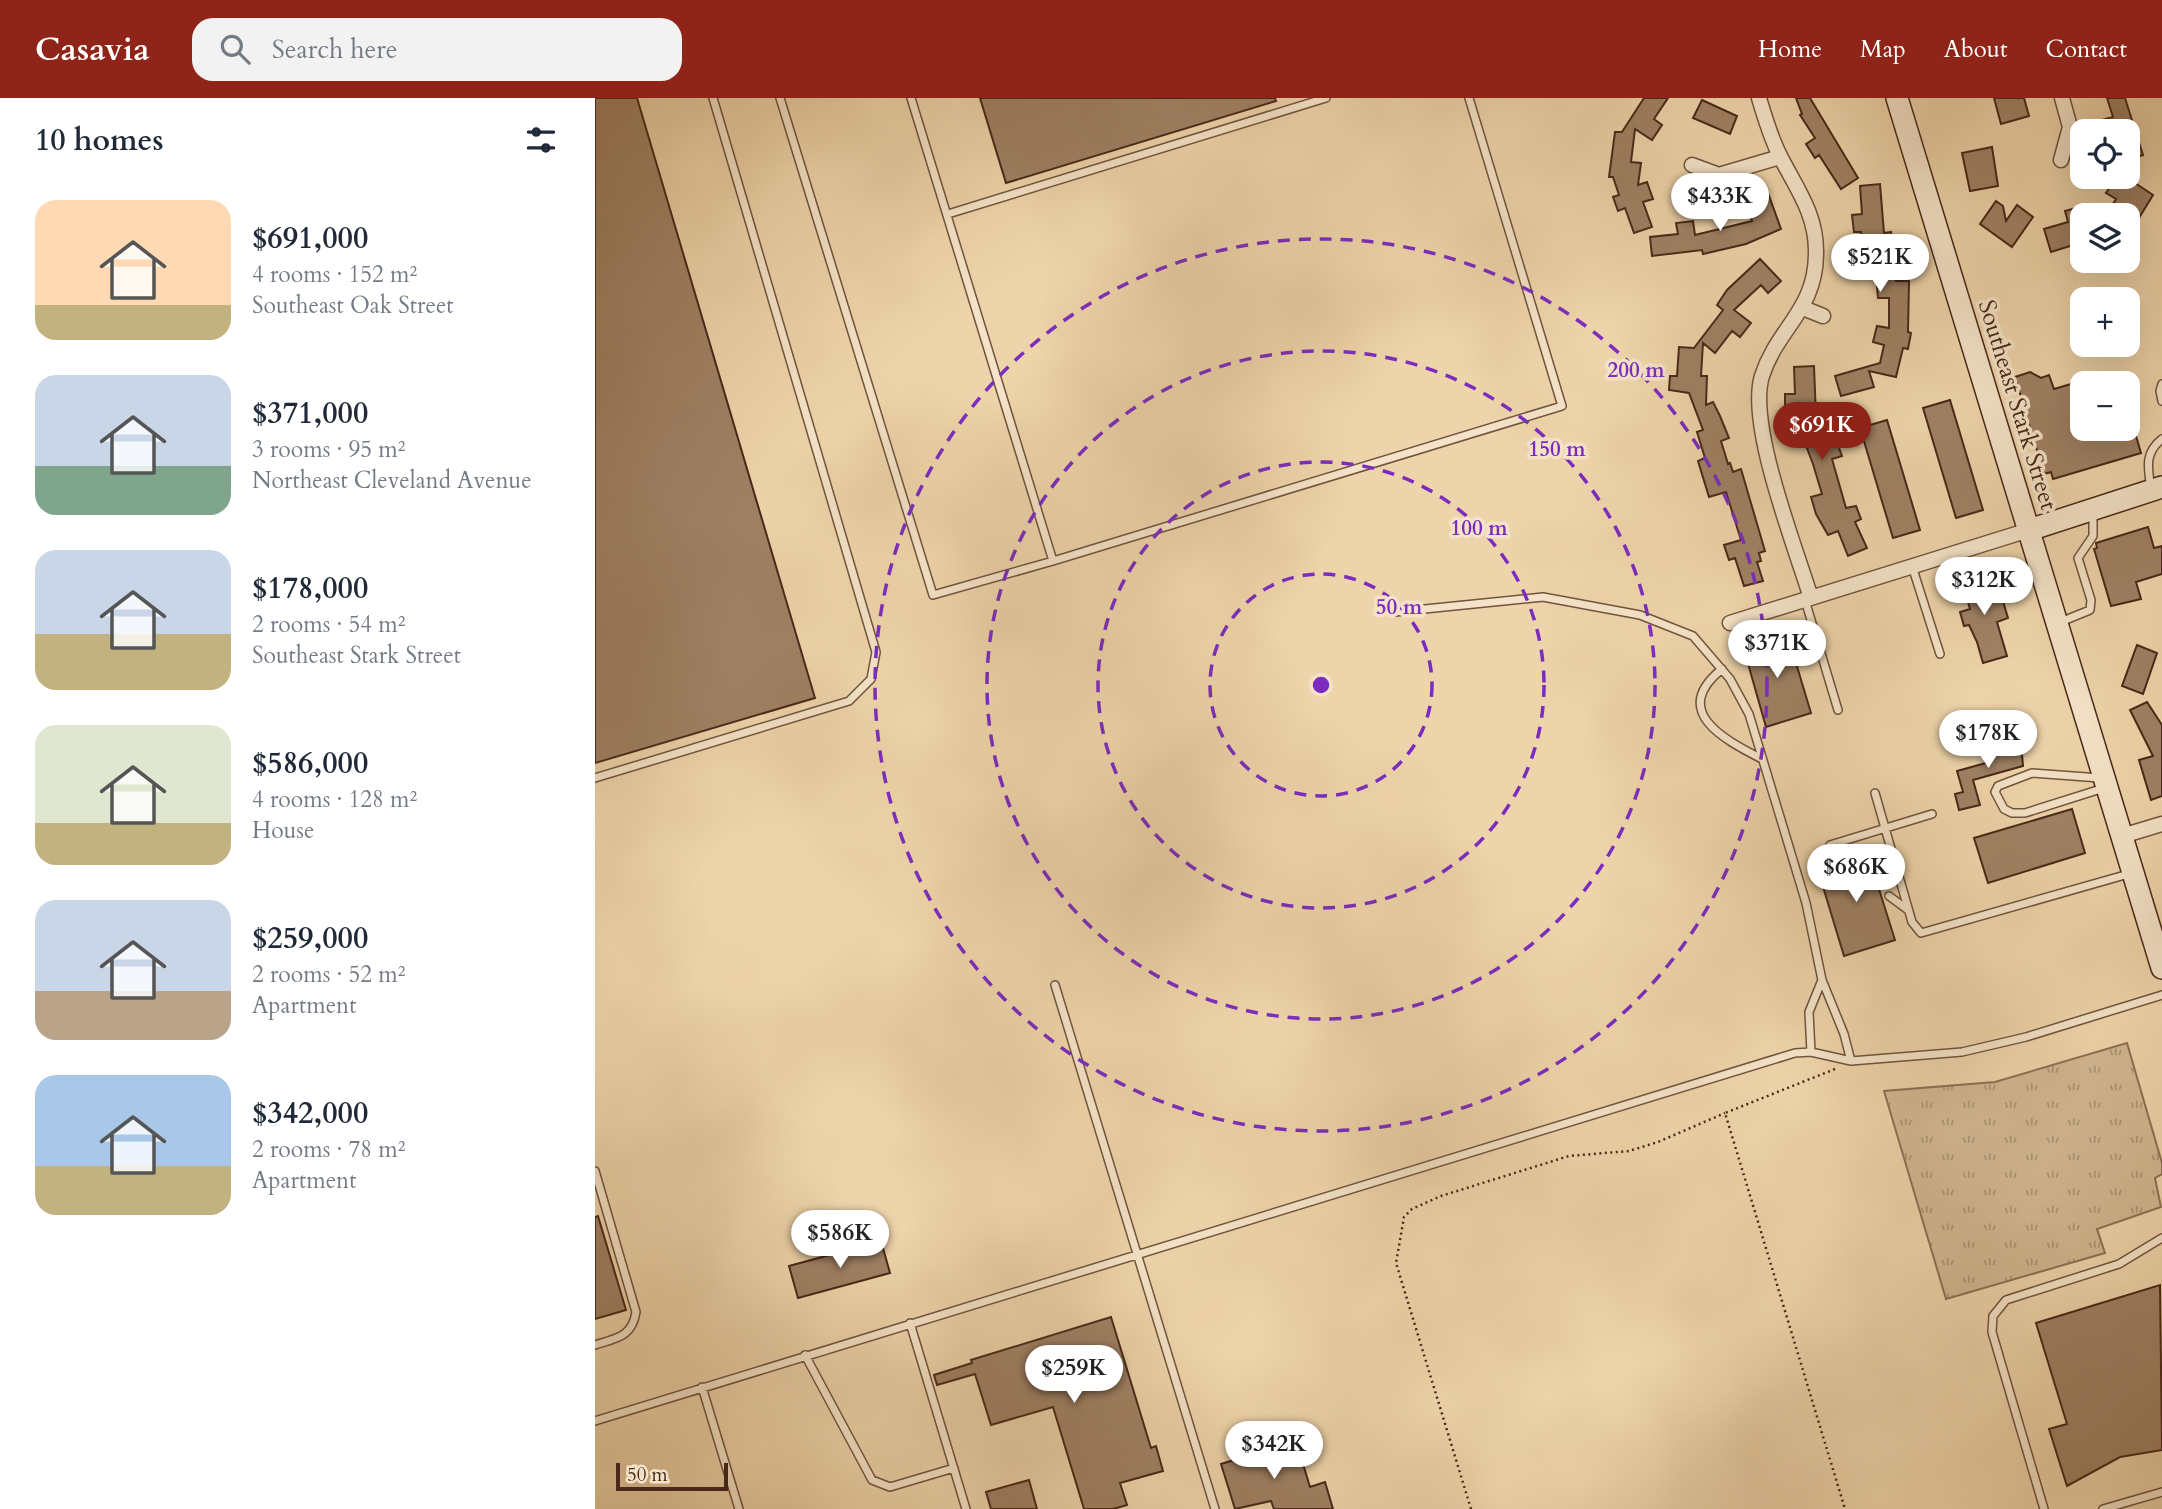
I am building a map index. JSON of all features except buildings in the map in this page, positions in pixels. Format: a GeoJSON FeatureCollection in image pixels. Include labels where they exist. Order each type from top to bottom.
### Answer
{"type":"FeatureCollection","features":[{"type":"Feature","properties":{"kind":"main road","name":"Southeast Stark Street"},"geometry":{"type":"LineString","coordinates":[[1897,98],[2162,968]]}},
{"type":"Feature","properties":{"kind":"main road"},"geometry":{"type":"LineString","coordinates":[[2029,530],[2156,489]]}},
{"type":"Feature","properties":{"kind":"street"},"geometry":{"type":"LineString","coordinates":[[1759,98],[1780,157],[1809,208],[1815,233],[1816,267],[1804,308],[1769,357],[1761,378],[1758,416],[1808,598]]}},
{"type":"Feature","properties":{"kind":"street"},"geometry":{"type":"LineString","coordinates":[[2061,160],[2070,127],[2062,98]]}},
{"type":"Feature","properties":{"kind":"street"},"geometry":{"type":"LineString","coordinates":[[1692,165],[1719,175],[1780,157]]}},
{"type":"Feature","properties":{"kind":"street"},"geometry":{"type":"LineString","coordinates":[[1804,308],[1823,316]]}},
{"type":"Feature","properties":{"kind":"street"},"geometry":{"type":"LineString","coordinates":[[1730,623],[2029,530]]}},
{"type":"Feature","properties":{"kind":"street"},"geometry":{"type":"LineString","coordinates":[[2122,836],[2162,824]]}},
{"type":"Feature","properties":{"kind":"lane"},"geometry":{"type":"LineString","coordinates":[[595,778],[849,701],[871,679],[876,652],[713,98]]}},
{"type":"Feature","properties":{"kind":"lane"},"geometry":{"type":"LineString","coordinates":[[781,98],[933,595],[1562,406],[1469,98]]}},
{"type":"Feature","properties":{"kind":"lane"},"geometry":{"type":"LineString","coordinates":[[911,98],[1053,561]]}},
{"type":"Feature","properties":{"kind":"lane"},"geometry":{"type":"LineString","coordinates":[[948,214],[1326,98]]}},
{"type":"Feature","properties":{"kind":"lane"},"geometry":{"type":"LineString","coordinates":[[2162,384],[2162,401]]}},
{"type":"Feature","properties":{"kind":"lane"},"geometry":{"type":"LineString","coordinates":[[2156,489],[2148,456],[2153,446],[2162,439]]}},
{"type":"Feature","properties":{"kind":"lane"},"geometry":{"type":"LineString","coordinates":[[2057,623],[2090,610],[2091,600],[2078,553],[2093,536],[2093,509]]}},
{"type":"Feature","properties":{"kind":"lane"},"geometry":{"type":"LineString","coordinates":[[1912,566],[1940,654]]}},
{"type":"Feature","properties":{"kind":"lane"},"geometry":{"type":"LineString","coordinates":[[1395,612],[1543,597],[1640,615],[1693,636],[1722,669],[1749,714],[1806,903],[1822,980],[1845,1034],[1851,1061]]}},
{"type":"Feature","properties":{"kind":"lane"},"geometry":{"type":"LineString","coordinates":[[1808,598],[1838,710]]}},
{"type":"Feature","properties":{"kind":"lane"},"geometry":{"type":"LineString","coordinates":[[1722,669],[1705,682],[1700,695],[1701,709],[1707,724],[1737,746],[1762,759]]}},
{"type":"Feature","properties":{"kind":"lane"},"geometry":{"type":"LineString","coordinates":[[2032,773],[2106,782],[2019,814],[2004,809],[1995,792],[1998,786],[2032,773]]}},
{"type":"Feature","properties":{"kind":"lane"},"geometry":{"type":"LineString","coordinates":[[1875,793],[1912,922],[1921,933],[2133,873]]}},
{"type":"Feature","properties":{"kind":"lane"},"geometry":{"type":"LineString","coordinates":[[1830,845],[1932,814]]}},
{"type":"Feature","properties":{"kind":"lane"},"geometry":{"type":"LineString","coordinates":[[1883,879],[1895,860]]}},
{"type":"Feature","properties":{"kind":"lane"},"geometry":{"type":"LineString","coordinates":[[1889,896],[1909,910]]}},
{"type":"Feature","properties":{"kind":"lane"},"geometry":{"type":"LineString","coordinates":[[1811,1052],[1809,1012],[1822,980]]}},
{"type":"Feature","properties":{"kind":"lane"},"geometry":{"type":"LineString","coordinates":[[1055,985],[1139,1252],[1215,1509]]}},
{"type":"Feature","properties":{"kind":"lane"},"geometry":{"type":"LineString","coordinates":[[595,1421],[1139,1252],[1783,1057],[1811,1052],[1851,1061],[1984,1048],[2162,995]]}},
{"type":"Feature","properties":{"kind":"lane"},"geometry":{"type":"LineString","coordinates":[[595,1171],[636,1312],[634,1326],[626,1335],[595,1345]]}},
{"type":"Feature","properties":{"kind":"lane"},"geometry":{"type":"LineString","coordinates":[[2044,1509],[1992,1332],[1993,1315],[2006,1300],[2119,1264],[2162,1238]]}},
{"type":"Feature","properties":{"kind":"lane"},"geometry":{"type":"LineString","coordinates":[[910,1323],[966,1509]]}},
{"type":"Feature","properties":{"kind":"lane"},"geometry":{"type":"LineString","coordinates":[[805,1355],[872,1480],[890,1487],[954,1468]]}},
{"type":"Feature","properties":{"kind":"lane"},"geometry":{"type":"LineString","coordinates":[[702,1387],[739,1509]]}},
{"type":"Feature","properties":{"kind":"lane"},"geometry":{"type":"LineString","coordinates":[[2103,1509],[2162,1492]]}},
{"type":"Feature","properties":{"kind":"path"},"geometry":{"type":"LineString","coordinates":[[1471,1509],[1396,1263],[1404,1217],[1412,1209],[1441,1196],[1569,1156],[1629,1151],[1658,1142],[1747,1102],[1813,1080],[1851,1061]]}},
{"type":"Feature","properties":{"kind":"path"},"geometry":{"type":"LineString","coordinates":[[1725,1113],[1845,1509]]}},
{"type":"Feature","properties":{"kind":"green space"},"geometry":{"type":"Polygon","coordinates":[[[2127,1043],[2162,1163],[2162,1174],[2155,1178],[2161,1207],[2097,1229],[2105,1253],[1946,1299],[1884,1091],[1995,1082],[2127,1043]]]}}]}
